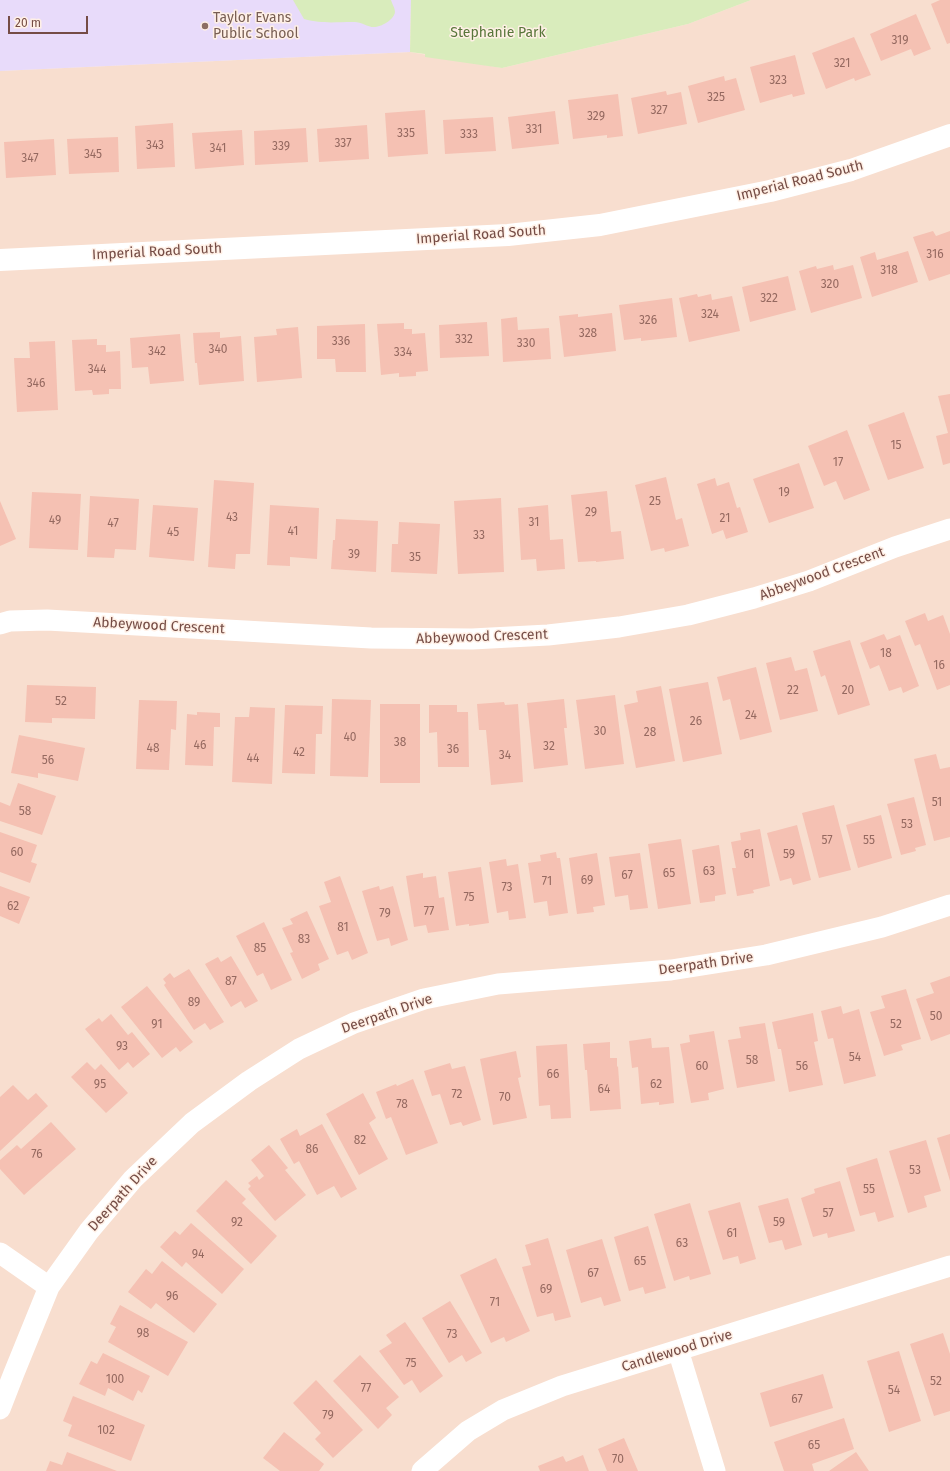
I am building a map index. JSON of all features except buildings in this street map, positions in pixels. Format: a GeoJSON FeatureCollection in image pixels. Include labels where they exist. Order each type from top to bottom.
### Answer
{"type":"FeatureCollection","features":[{"type":"Feature","properties":{"kind":"street","name":"Imperial Road South"},"geometry":{"type":"LineString","coordinates":[[0,260],[508,235],[600,225],[770,191],[829,176],[851,170],[950,135]]}},
{"type":"Feature","properties":{"kind":"street","name":"Abbeywood Crescent"},"geometry":{"type":"LineString","coordinates":[[0,624],[10,621],[47,620],[371,638],[472,639],[548,635],[619,627],[658,620],[754,598],[809,581],[895,547],[950,529]]}},
{"type":"Feature","properties":{"kind":"street","name":"Deerpath Drive"},"geometry":{"type":"LineString","coordinates":[[0,1410],[49,1287],[89,1231],[133,1179],[192,1124],[249,1080],[299,1049],[354,1023],[424,999],[498,984],[671,970],[766,955],[882,927],[950,905]]}},
{"type":"Feature","properties":{"kind":"street"},"geometry":{"type":"LineString","coordinates":[[0,1253],[49,1287]]}},
{"type":"Feature","properties":{"kind":"street","name":"Candlewood Drive"},"geometry":{"type":"LineString","coordinates":[[422,1471],[468,1431],[503,1410],[562,1386],[950,1266]]}},
{"type":"Feature","properties":{"kind":"street"},"geometry":{"type":"LineString","coordinates":[[678,1350],[715,1471]]}},
{"type":"Feature","properties":{"kind":"shaded area","name":"Taylor Evans Public School"},"geometry":{"type":"Polygon","coordinates":[[[0,0],[411,0],[410,52],[0,71],[0,0]]]}},
{"type":"Feature","properties":{"kind":"shaded area"},"geometry":{"type":"Polygon","coordinates":[[[751,0],[950,0],[950,1471],[0,1471],[0,71],[410,52],[502,68],[688,24],[751,0]]]}},
{"type":"Feature","properties":{"kind":"green space"},"geometry":{"type":"Polygon","coordinates":[[[293,0],[391,0],[395,12],[390,20],[377,27],[371,27],[356,22],[317,22],[304,19],[293,0]]]}},
{"type":"Feature","properties":{"kind":"green space","name":"Stephanie Park"},"geometry":{"type":"Polygon","coordinates":[[[411,0],[751,0],[688,24],[502,68],[425,57],[425,54],[410,52],[411,0]]]}},
{"type":"Feature","properties":{"kind":"place","name":"Taylor Evans Public School"},"geometry":{"type":"Point","coordinates":[205,26]}}]}
